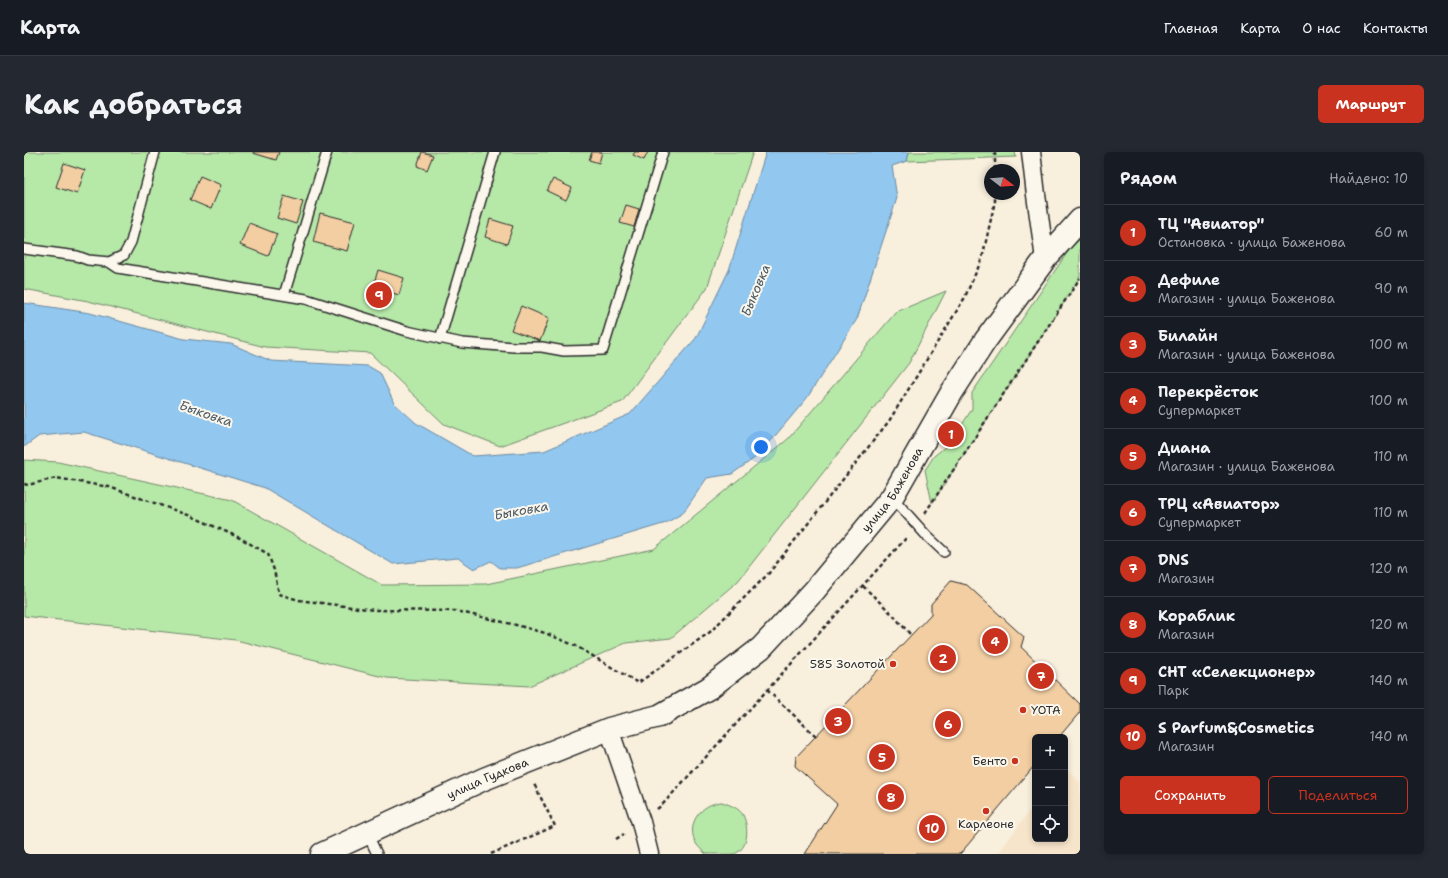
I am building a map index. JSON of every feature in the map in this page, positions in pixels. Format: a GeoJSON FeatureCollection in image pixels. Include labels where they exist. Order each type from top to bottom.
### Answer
{"type":"FeatureCollection","features":[{"type":"Feature","properties":{"kind":"street"},"geometry":{"type":"LineString","coordinates":[[1031,152],[1045,259]]}},
{"type":"Feature","properties":{"kind":"street","name":"улица Баженова"},"geometry":{"type":"LineString","coordinates":[[659,716],[709,688],[761,648],[814,591],[892,497],[952,392],[985,341],[1045,259],[1080,220]]}},
{"type":"Feature","properties":{"kind":"street","name":"улица Гудкова"},"geometry":{"type":"LineString","coordinates":[[322,854],[484,779],[610,730],[659,716]]}},
{"type":"Feature","properties":{"kind":"street"},"geometry":{"type":"LineString","coordinates":[[610,730],[641,822],[649,854]]}},
{"type":"Feature","properties":{"kind":"lane"},"geometry":{"type":"LineString","coordinates":[[109,262],[124,255],[131,242],[155,152]]}},
{"type":"Feature","properties":{"kind":"lane"},"geometry":{"type":"LineString","coordinates":[[284,295],[327,152]]}},
{"type":"Feature","properties":{"kind":"lane"},"geometry":{"type":"LineString","coordinates":[[440,339],[495,152]]}},
{"type":"Feature","properties":{"kind":"lane"},"geometry":{"type":"LineString","coordinates":[[24,249],[77,256],[88,260],[109,262],[118,268],[306,299],[407,331],[462,343],[514,347],[542,347],[564,351],[603,350],[663,152]]}},
{"type":"Feature","properties":{"kind":"lane"},"geometry":{"type":"LineString","coordinates":[[892,497],[926,535],[944,552]]}},
{"type":"Feature","properties":{"kind":"lane"},"geometry":{"type":"LineString","coordinates":[[367,833],[377,854]]}},
{"type":"Feature","properties":{"kind":"path"},"geometry":{"type":"LineString","coordinates":[[995,152],[995,164]]}},
{"type":"Feature","properties":{"kind":"path"},"geometry":{"type":"LineString","coordinates":[[24,484],[28,485],[56,478],[109,487],[191,516],[240,538],[268,554],[274,570],[279,594],[299,600],[374,610],[456,611],[516,625],[545,633],[576,646],[638,683],[710,632],[769,573],[889,421],[964,299],[982,259],[995,200]]}},
{"type":"Feature","properties":{"kind":"path"},"geometry":{"type":"LineString","coordinates":[[616,839],[662,805],[918,526],[1080,278]]}},
{"type":"Feature","properties":{"kind":"path"},"geometry":{"type":"LineString","coordinates":[[863,586],[911,635]]}},
{"type":"Feature","properties":{"kind":"path"},"geometry":{"type":"LineString","coordinates":[[767,690],[816,736]]}},
{"type":"Feature","properties":{"kind":"path"},"geometry":{"type":"LineString","coordinates":[[491,854],[555,826],[534,782]]}},
{"type":"Feature","properties":{"kind":"shaded area"},"geometry":{"type":"Polygon","coordinates":[[[1068,770],[1080,782],[1080,854],[998,854],[1032,807],[1032,842],[1068,842],[1068,770]]]}},
{"type":"Feature","properties":{"kind":"green space"},"geometry":{"type":"Polygon","coordinates":[[[24,152],[753,152],[707,288],[622,402],[500,446],[444,424],[370,353],[265,347],[88,301],[24,289],[24,152]]]}},
{"type":"Feature","properties":{"kind":"green space"},"geometry":{"type":"Polygon","coordinates":[[[909,152],[1015,152],[1016,157],[907,161],[909,152]]]}},
{"type":"Feature","properties":{"kind":"green space"},"geometry":{"type":"Polygon","coordinates":[[[1080,239],[1080,278],[932,503],[925,470],[934,456],[951,442],[972,409],[972,393],[1069,250],[1080,239]]]}},
{"type":"Feature","properties":{"kind":"green space"},"geometry":{"type":"Polygon","coordinates":[[[946,291],[909,363],[738,581],[671,638],[626,643],[529,686],[387,678],[236,640],[24,616],[24,460],[58,462],[232,500],[382,585],[486,584],[654,549],[788,439],[896,312],[946,291]]]}},
{"type":"Feature","properties":{"kind":"green space"},"geometry":{"type":"Polygon","coordinates":[[[722,802],[737,809],[743,815],[747,831],[745,843],[739,851],[734,854],[706,854],[698,846],[693,837],[692,830],[694,823],[697,816],[707,806],[722,802]]]}},
{"type":"Feature","properties":{"kind":"water","name":"Быковка"},"geometry":{"type":"Polygon","coordinates":[[[766,152],[909,152],[907,161],[892,166],[897,198],[857,319],[807,398],[759,455],[732,474],[707,478],[683,513],[666,523],[517,568],[500,568],[491,561],[474,569],[458,558],[393,564],[265,488],[84,432],[39,436],[24,447],[24,303],[90,313],[184,339],[231,344],[271,361],[368,366],[380,373],[394,403],[416,423],[473,456],[544,451],[630,414],[696,338],[729,270],[766,152]]]}},
{"type":"Feature","properties":{"kind":"building"},"geometry":{"type":"Polygon","coordinates":[[[253,152],[279,152],[276,160],[253,152]]]}},
{"type":"Feature","properties":{"kind":"building"},"geometry":{"type":"Polygon","coordinates":[[[422,152],[433,155],[427,170],[417,166],[422,152]]]}},
{"type":"Feature","properties":{"kind":"building"},"geometry":{"type":"Polygon","coordinates":[[[592,152],[602,152],[599,163],[589,160],[592,152]]]}},
{"type":"Feature","properties":{"kind":"building"},"geometry":{"type":"Polygon","coordinates":[[[635,152],[648,152],[644,160],[633,155],[635,152]]]}},
{"type":"Feature","properties":{"kind":"building"},"geometry":{"type":"Polygon","coordinates":[[[64,163],[85,170],[77,194],[56,187],[64,163]]]}},
{"type":"Feature","properties":{"kind":"building"},"geometry":{"type":"Polygon","coordinates":[[[200,176],[221,185],[211,209],[190,200],[200,176]]]}},
{"type":"Feature","properties":{"kind":"building"},"geometry":{"type":"Polygon","coordinates":[[[553,179],[572,188],[566,200],[547,191],[553,179]]]}},
{"type":"Feature","properties":{"kind":"building"},"geometry":{"type":"Polygon","coordinates":[[[284,196],[303,202],[296,224],[277,218],[284,196]]]}},
{"type":"Feature","properties":{"kind":"building"},"geometry":{"type":"Polygon","coordinates":[[[626,205],[639,209],[634,227],[620,223],[626,205]]]}},
{"type":"Feature","properties":{"kind":"building"},"geometry":{"type":"Polygon","coordinates":[[[320,213],[355,222],[347,251],[313,242],[320,213]]]}},
{"type":"Feature","properties":{"kind":"building"},"geometry":{"type":"Polygon","coordinates":[[[490,219],[513,226],[507,244],[485,237],[490,219]]]}},
{"type":"Feature","properties":{"kind":"building"},"geometry":{"type":"Polygon","coordinates":[[[249,223],[277,234],[268,256],[240,245],[249,223]]]}},
{"type":"Feature","properties":{"kind":"building"},"geometry":{"type":"Polygon","coordinates":[[[378,270],[404,278],[399,295],[373,287],[378,270]]]}},
{"type":"Feature","properties":{"kind":"building"},"geometry":{"type":"Polygon","coordinates":[[[521,306],[549,318],[540,341],[511,330],[521,306]]]}},
{"type":"Feature","properties":{"kind":"building"},"geometry":{"type":"Polygon","coordinates":[[[951,581],[967,585],[1024,637],[1021,647],[1080,704],[1080,712],[1062,734],[1032,734],[1032,769],[960,854],[805,854],[837,804],[795,766],[796,757],[931,614],[931,604],[951,581]]]}},
{"type":"Feature","properties":{"kind":"place","name":"СНТ «Селекционер»"},"geometry":{"type":"Point","coordinates":[379,295]}},
{"type":"Feature","properties":{"kind":"place","name":"ТЦ \"Авиатор\""},"geometry":{"type":"Point","coordinates":[951,434]}},
{"type":"Feature","properties":{"kind":"place","name":"Перекрёсток"},"geometry":{"type":"Point","coordinates":[995,641]}},
{"type":"Feature","properties":{"kind":"place","name":"Дефиле"},"geometry":{"type":"Point","coordinates":[943,658]}},
{"type":"Feature","properties":{"kind":"place","name":"585 Золотой"},"geometry":{"type":"Point","coordinates":[893,664]}},
{"type":"Feature","properties":{"kind":"place","name":"DNS"},"geometry":{"type":"Point","coordinates":[1041,676]}},
{"type":"Feature","properties":{"kind":"place","name":"YOTA"},"geometry":{"type":"Point","coordinates":[1023,710]}},
{"type":"Feature","properties":{"kind":"place","name":"Билайн"},"geometry":{"type":"Point","coordinates":[838,721]}},
{"type":"Feature","properties":{"kind":"place","name":"ТРЦ «Авиатор»"},"geometry":{"type":"Point","coordinates":[948,724]}},
{"type":"Feature","properties":{"kind":"place","name":"Диана"},"geometry":{"type":"Point","coordinates":[882,757]}},
{"type":"Feature","properties":{"kind":"place","name":"Бенто"},"geometry":{"type":"Point","coordinates":[1015,761]}},
{"type":"Feature","properties":{"kind":"place","name":"Кораблик"},"geometry":{"type":"Point","coordinates":[891,797]}},
{"type":"Feature","properties":{"kind":"place","name":"Карлеоне"},"geometry":{"type":"Point","coordinates":[986,811]}},
{"type":"Feature","properties":{"kind":"place","name":"S Parfum&Cosmetics"},"geometry":{"type":"Point","coordinates":[932,828]}}]}
